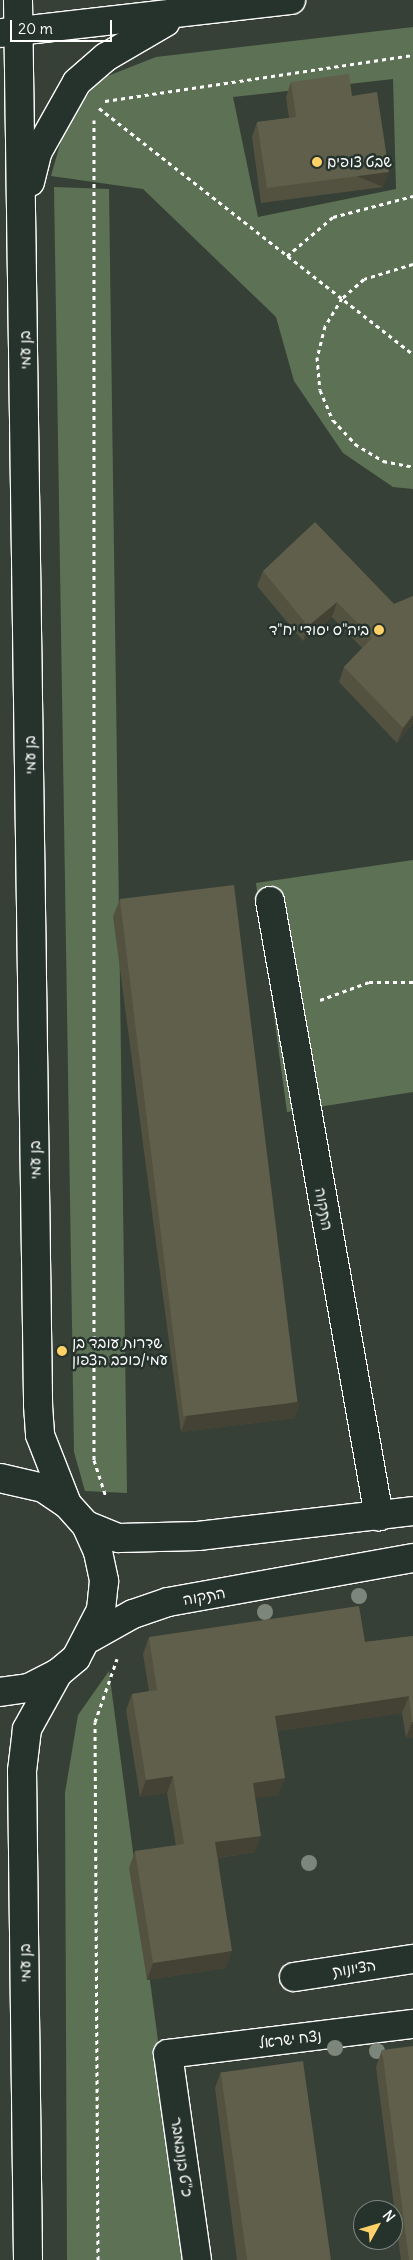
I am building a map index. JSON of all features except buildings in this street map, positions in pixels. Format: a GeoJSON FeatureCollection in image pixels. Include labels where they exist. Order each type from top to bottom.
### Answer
{"type":"FeatureCollection","features":[{"type":"Feature","properties":{"kind":"main road","name":"בן עמי"},"geometry":{"type":"LineString","coordinates":[[18,0],[10,32],[23,215],[38,1405],[40,1435],[67,1504]]}},
{"type":"Feature","properties":{"kind":"main road"},"geometry":{"type":"LineString","coordinates":[[10,32],[180,15],[291,0]]}},
{"type":"Feature","properties":{"kind":"main road"},"geometry":{"type":"LineString","coordinates":[[23,215],[37,154],[77,82],[132,40],[180,15]]}},
{"type":"Feature","properties":{"kind":"main road","name":"התקוה"},"geometry":{"type":"LineString","coordinates":[[270,901],[379,1516]]}},
{"type":"Feature","properties":{"kind":"main road"},"geometry":{"type":"LineString","coordinates":[[0,1478],[43,1488],[67,1504],[86,1525],[98,1552],[104,1581],[101,1610],[90,1638],[58,1673],[28,1688],[0,1692]]}},
{"type":"Feature","properties":{"kind":"main road"},"geometry":{"type":"LineString","coordinates":[[86,1525],[119,1538],[198,1536],[413,1511]]}},
{"type":"Feature","properties":{"kind":"main road","name":"התקוה"},"geometry":{"type":"LineString","coordinates":[[90,1638],[133,1614],[168,1602],[413,1558]]}},
{"type":"Feature","properties":{"kind":"main road","name":"בן עמי"},"geometry":{"type":"LineString","coordinates":[[28,2260],[22,1771],[27,1729],[58,1673]]}},
{"type":"Feature","properties":{"kind":"main road","name":"הציונות"},"geometry":{"type":"LineString","coordinates":[[294,1977],[413,1959]]}},
{"type":"Feature","properties":{"kind":"main road","name":"נצח ישראל"},"geometry":{"type":"LineString","coordinates":[[168,2054],[413,2024]]}},
{"type":"Feature","properties":{"kind":"main road","name":"כ\"ט בנובמבר"},"geometry":{"type":"LineString","coordinates":[[168,2054],[197,2260]]}},
{"type":"Feature","properties":{"kind":"path"},"geometry":{"type":"LineString","coordinates":[[94,103],[413,56]]}},
{"type":"Feature","properties":{"kind":"path"},"geometry":{"type":"LineString","coordinates":[[94,103],[413,354]]}},
{"type":"Feature","properties":{"kind":"path"},"geometry":{"type":"LineString","coordinates":[[94,103],[94,1460],[119,1538]]}},
{"type":"Feature","properties":{"kind":"path"},"geometry":{"type":"LineString","coordinates":[[287,256],[333,217],[413,196]]}},
{"type":"Feature","properties":{"kind":"path"},"geometry":{"type":"LineString","coordinates":[[413,264],[364,279],[342,298],[325,326],[317,357],[320,390],[333,420],[355,444],[383,461],[413,467]]}},
{"type":"Feature","properties":{"kind":"path"},"geometry":{"type":"LineString","coordinates":[[289,1012],[369,982],[413,982]]}},
{"type":"Feature","properties":{"kind":"path"},"geometry":{"type":"LineString","coordinates":[[98,2260],[95,1722],[133,1614]]}},
{"type":"Feature","properties":{"kind":"green space"},"geometry":{"type":"Polygon","coordinates":[[[413,27],[413,489],[393,487],[343,453],[294,381],[276,317],[143,189],[51,176],[66,123],[100,79],[156,57],[413,27]],[[393,79],[233,97],[258,217],[396,189],[393,79]]]}},
{"type":"Feature","properties":{"kind":"green space"},"geometry":{"type":"Polygon","coordinates":[[[54,187],[109,189],[127,1493],[85,1491],[74,1452],[54,187]]]}},
{"type":"Feature","properties":{"kind":"green space"},"geometry":{"type":"Polygon","coordinates":[[[413,860],[413,1092],[287,1112],[256,883],[413,860]]]}},
{"type":"Feature","properties":{"kind":"green space"},"geometry":{"type":"Polygon","coordinates":[[[109,1671],[187,2260],[67,2260],[65,1793],[78,1715],[109,1671]]]}},
{"type":"Feature","properties":{"kind":"place","name":"שבט צופים"},"geometry":{"type":"Point","coordinates":[317,162]}},
{"type":"Feature","properties":{"kind":"place","name":"ביה\"ס יסודי יח\"ד"},"geometry":{"type":"Point","coordinates":[379,630]}},
{"type":"Feature","properties":{"kind":"place","name":"שדרות עובד בן עמי/כוכב הצפון"},"geometry":{"type":"Point","coordinates":[62,1351]}}]}
